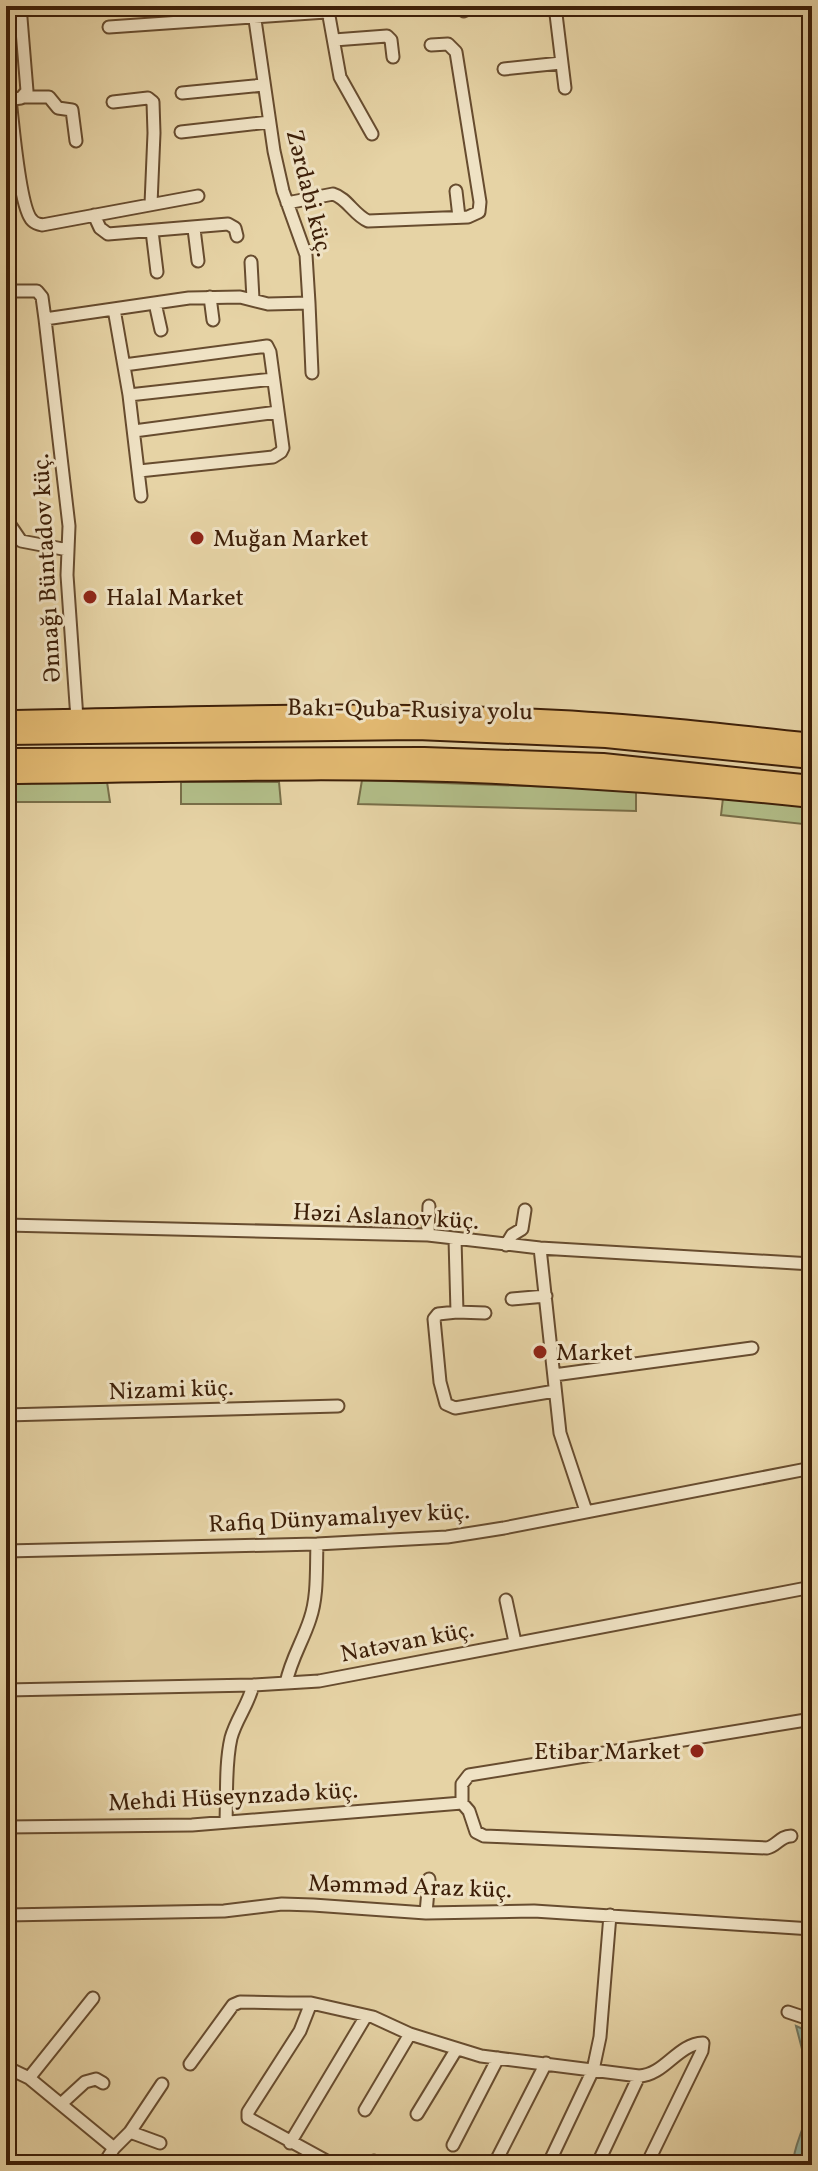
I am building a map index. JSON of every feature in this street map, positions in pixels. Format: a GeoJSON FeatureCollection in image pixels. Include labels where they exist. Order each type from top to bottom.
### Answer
{"type":"FeatureCollection","features":[{"type":"Feature","properties":{"kind":"highway"},"geometry":{"type":"LineString","coordinates":[[6,720],[292,715],[537,719],[729,733],[812,743]]}},
{"type":"Feature","properties":{"kind":"highway","name":"Bakı-Quba-Rusiya yolu"},"geometry":{"type":"LineString","coordinates":[[6,735],[417,730],[606,738],[812,759]]}},
{"type":"Feature","properties":{"kind":"highway","name":"Bakı-Quba-Rusiya yolu"},"geometry":{"type":"LineString","coordinates":[[6,758],[484,759],[603,763],[812,785]]}},
{"type":"Feature","properties":{"kind":"highway"},"geometry":{"type":"LineString","coordinates":[[6,774],[288,770],[473,773],[812,798]]}},
{"type":"Feature","properties":{"kind":"street"},"geometry":{"type":"LineString","coordinates":[[20,6],[27,87],[23,97]]}},
{"type":"Feature","properties":{"kind":"street"},"geometry":{"type":"LineString","coordinates":[[555,6],[565,88]]}},
{"type":"Feature","properties":{"kind":"street"},"geometry":{"type":"LineString","coordinates":[[109,27],[254,11],[326,12],[343,85],[372,134]]}},
{"type":"Feature","properties":{"kind":"street","name":"Zərdabi küç."},"geometry":{"type":"LineString","coordinates":[[254,11],[278,175],[306,255],[312,373]]}},
{"type":"Feature","properties":{"kind":"street"},"geometry":{"type":"LineString","coordinates":[[334,40],[387,36],[391,40],[393,57]]}},
{"type":"Feature","properties":{"kind":"street"},"geometry":{"type":"LineString","coordinates":[[287,203],[333,194],[368,221],[475,216],[480,207],[460,66],[452,46],[431,45]]}},
{"type":"Feature","properties":{"kind":"street"},"geometry":{"type":"LineString","coordinates":[[504,69],[561,63]]}},
{"type":"Feature","properties":{"kind":"street"},"geometry":{"type":"LineString","coordinates":[[182,93],[263,85]]}},
{"type":"Feature","properties":{"kind":"street"},"geometry":{"type":"LineString","coordinates":[[76,141],[72,110],[58,108],[49,97],[8,100],[25,202],[31,219],[42,225],[198,196]]}},
{"type":"Feature","properties":{"kind":"street"},"geometry":{"type":"LineString","coordinates":[[113,102],[148,98],[153,102],[151,204]]}},
{"type":"Feature","properties":{"kind":"street"},"geometry":{"type":"LineString","coordinates":[[181,132],[269,122]]}},
{"type":"Feature","properties":{"kind":"street"},"geometry":{"type":"LineString","coordinates":[[456,191],[459,217]]}},
{"type":"Feature","properties":{"kind":"street"},"geometry":{"type":"LineString","coordinates":[[94,215],[100,228],[108,234],[232,225],[237,236]]}},
{"type":"Feature","properties":{"kind":"street"},"geometry":{"type":"LineString","coordinates":[[194,229],[198,261]]}},
{"type":"Feature","properties":{"kind":"street"},"geometry":{"type":"LineString","coordinates":[[152,231],[157,272]]}},
{"type":"Feature","properties":{"kind":"street"},"geometry":{"type":"LineString","coordinates":[[251,262],[253,299]]}},
{"type":"Feature","properties":{"kind":"street"},"geometry":{"type":"LineString","coordinates":[[6,291],[37,291],[42,297],[45,319],[210,297],[240,297],[268,304],[309,303]]}},
{"type":"Feature","properties":{"kind":"street"},"geometry":{"type":"LineString","coordinates":[[210,297],[213,320]]}},
{"type":"Feature","properties":{"kind":"street"},"geometry":{"type":"LineString","coordinates":[[155,303],[161,330]]}},
{"type":"Feature","properties":{"kind":"street"},"geometry":{"type":"LineString","coordinates":[[114,309],[129,395],[141,496]]}},
{"type":"Feature","properties":{"kind":"street","name":"Ənnağı Büntadov küç."},"geometry":{"type":"LineString","coordinates":[[45,319],[67,505],[67,575],[77,719]]}},
{"type":"Feature","properties":{"kind":"street"},"geometry":{"type":"LineString","coordinates":[[124,365],[267,346],[270,352],[283,448],[278,455],[139,471]]}},
{"type":"Feature","properties":{"kind":"street"},"geometry":{"type":"LineString","coordinates":[[129,395],[273,379]]}},
{"type":"Feature","properties":{"kind":"street"},"geometry":{"type":"LineString","coordinates":[[134,431],[278,412]]}},
{"type":"Feature","properties":{"kind":"street"},"geometry":{"type":"LineString","coordinates":[[6,519],[21,541],[68,550]]}},
{"type":"Feature","properties":{"kind":"street"},"geometry":{"type":"LineString","coordinates":[[428,1235],[429,1206]]}},
{"type":"Feature","properties":{"kind":"street"},"geometry":{"type":"LineString","coordinates":[[506,1245],[512,1235],[522,1229],[525,1210]]}},
{"type":"Feature","properties":{"kind":"street","name":"Həzi Aslanov küç."},"geometry":{"type":"LineString","coordinates":[[6,1225],[428,1235],[540,1248],[812,1264]]}},
{"type":"Feature","properties":{"kind":"street"},"geometry":{"type":"LineString","coordinates":[[455,1239],[457,1312]]}},
{"type":"Feature","properties":{"kind":"street"},"geometry":{"type":"LineString","coordinates":[[540,1248],[563,1445],[586,1511]]}},
{"type":"Feature","properties":{"kind":"street"},"geometry":{"type":"LineString","coordinates":[[512,1299],[546,1296]]}},
{"type":"Feature","properties":{"kind":"street"},"geometry":{"type":"LineString","coordinates":[[485,1313],[438,1314],[434,1319],[440,1382],[446,1404],[455,1408],[555,1391]]}},
{"type":"Feature","properties":{"kind":"street"},"geometry":{"type":"LineString","coordinates":[[554,1375],[752,1348]]}},
{"type":"Feature","properties":{"kind":"street","name":"Nizami küç."},"geometry":{"type":"LineString","coordinates":[[6,1415],[338,1406]]}},
{"type":"Feature","properties":{"kind":"street","name":"Rafiq Dünyamalıyev küç."},"geometry":{"type":"LineString","coordinates":[[6,1551],[317,1544],[447,1537],[812,1468]]}},
{"type":"Feature","properties":{"kind":"street"},"geometry":{"type":"LineString","coordinates":[[286,1683],[294,1652],[311,1618],[317,1544]]}},
{"type":"Feature","properties":{"kind":"street","name":"Natəvan küç."},"geometry":{"type":"LineString","coordinates":[[6,1690],[253,1685],[356,1675],[812,1587]]}},
{"type":"Feature","properties":{"kind":"street"},"geometry":{"type":"LineString","coordinates":[[506,1600],[515,1642]]}},
{"type":"Feature","properties":{"kind":"street"},"geometry":{"type":"LineString","coordinates":[[226,1822],[230,1743],[253,1685]]}},
{"type":"Feature","properties":{"kind":"street"},"geometry":{"type":"LineString","coordinates":[[791,1836],[784,1836],[773,1847],[767,1848],[484,1836],[476,1832],[469,1811],[462,1803],[462,1784],[469,1775],[812,1719]]}},
{"type":"Feature","properties":{"kind":"street","name":"Mehdi Hüseynzadə küç."},"geometry":{"type":"LineString","coordinates":[[6,1827],[226,1822],[462,1803]]}},
{"type":"Feature","properties":{"kind":"street"},"geometry":{"type":"LineString","coordinates":[[426,1913],[429,1879]]}},
{"type":"Feature","properties":{"kind":"street","name":"Məmməd Araz küç."},"geometry":{"type":"LineString","coordinates":[[6,1915],[224,1911],[282,1904],[426,1913],[534,1911],[812,1929]]}},
{"type":"Feature","properties":{"kind":"street"},"geometry":{"type":"LineString","coordinates":[[548,2165],[593,2070],[600,2037],[610,1915]]}},
{"type":"Feature","properties":{"kind":"street"},"geometry":{"type":"LineString","coordinates":[[29,2078],[93,1998]]}},
{"type":"Feature","properties":{"kind":"street"},"geometry":{"type":"LineString","coordinates":[[190,2064],[233,2005],[240,2002],[311,2003],[366,2016],[456,2050],[639,2076],[656,2072],[692,2045],[701,2042],[704,2045],[648,2162]]}},
{"type":"Feature","properties":{"kind":"street"},"geometry":{"type":"LineString","coordinates":[[311,2003],[300,2031],[248,2112],[248,2118],[334,2165]]}},
{"type":"Feature","properties":{"kind":"street"},"geometry":{"type":"LineString","coordinates":[[788,2012],[812,2020]]}},
{"type":"Feature","properties":{"kind":"street"},"geometry":{"type":"LineString","coordinates":[[290,2143],[366,2016]]}},
{"type":"Feature","properties":{"kind":"street"},"geometry":{"type":"LineString","coordinates":[[365,2110],[410,2034]]}},
{"type":"Feature","properties":{"kind":"street"},"geometry":{"type":"LineString","coordinates":[[417,2114],[456,2050]]}},
{"type":"Feature","properties":{"kind":"street"},"geometry":{"type":"LineString","coordinates":[[453,2145],[498,2058]]}},
{"type":"Feature","properties":{"kind":"street"},"geometry":{"type":"LineString","coordinates":[[494,2165],[546,2063]]}},
{"type":"Feature","properties":{"kind":"street"},"geometry":{"type":"LineString","coordinates":[[6,2067],[29,2078],[114,2148]]}},
{"type":"Feature","properties":{"kind":"street"},"geometry":{"type":"LineString","coordinates":[[597,2165],[639,2076]]}},
{"type":"Feature","properties":{"kind":"street"},"geometry":{"type":"LineString","coordinates":[[61,2104],[85,2082],[96,2079],[103,2083]]}},
{"type":"Feature","properties":{"kind":"street"},"geometry":{"type":"LineString","coordinates":[[103,2165],[162,2084]]}},
{"type":"Feature","properties":{"kind":"street"},"geometry":{"type":"LineString","coordinates":[[130,2132],[160,2143]]}},
{"type":"Feature","properties":{"kind":"street"},"geometry":{"type":"LineString","coordinates":[[366,2165],[374,2161],[383,2165]]}},
{"type":"Feature","properties":{"kind":"green space"},"geometry":{"type":"Polygon","coordinates":[[[362,780],[636,790],[636,811],[358,804],[362,780]]]}},
{"type":"Feature","properties":{"kind":"green space"},"geometry":{"type":"Polygon","coordinates":[[[107,782],[110,802],[6,802],[6,784],[107,782]]]}},
{"type":"Feature","properties":{"kind":"green space"},"geometry":{"type":"Polygon","coordinates":[[[181,782],[279,782],[281,804],[181,804],[181,782]]]}},
{"type":"Feature","properties":{"kind":"green space"},"geometry":{"type":"Polygon","coordinates":[[[723,798],[812,807],[812,825],[721,815],[723,798]]]}},
{"type":"Feature","properties":{"kind":"shaded area"},"geometry":{"type":"Polygon","coordinates":[[[796,2026],[812,2033],[812,2165],[793,2165],[809,2092],[796,2026]]]}},
{"type":"Feature","properties":{"kind":"place","name":"Muğan Market"},"geometry":{"type":"Point","coordinates":[197,538]}},
{"type":"Feature","properties":{"kind":"place","name":"Halal Market"},"geometry":{"type":"Point","coordinates":[90,597]}},
{"type":"Feature","properties":{"kind":"place","name":"Market"},"geometry":{"type":"Point","coordinates":[540,1352]}},
{"type":"Feature","properties":{"kind":"place","name":"Etibar Market"},"geometry":{"type":"Point","coordinates":[697,1751]}}]}
